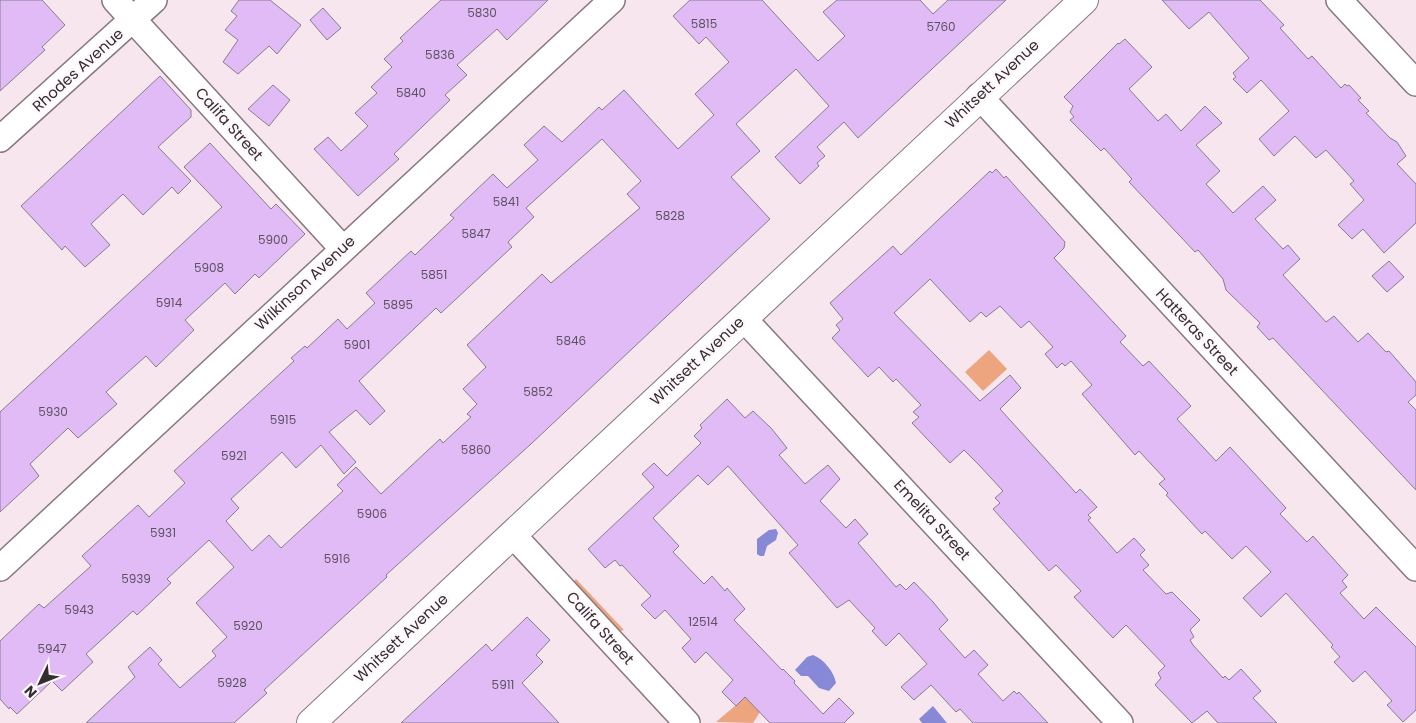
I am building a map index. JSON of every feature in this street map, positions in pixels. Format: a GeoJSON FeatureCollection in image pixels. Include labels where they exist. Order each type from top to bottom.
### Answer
{"type":"FeatureCollection","features":[{"type":"Feature","properties":{"kind":"main road","name":"Whitsett Avenue"},"geometry":{"type":"LineString","coordinates":[[311,723],[978,96],[1084,0]]}},
{"type":"Feature","properties":{"kind":"street","name":"Califa Street"},"geometry":{"type":"LineString","coordinates":[[115,0],[342,248]]}},
{"type":"Feature","properties":{"kind":"street","name":"Rhodes Avenue"},"geometry":{"type":"LineString","coordinates":[[0,139],[154,0]]}},
{"type":"Feature","properties":{"kind":"street","name":"Wilkinson Avenue"},"geometry":{"type":"LineString","coordinates":[[0,568],[342,248],[612,0]]}},
{"type":"Feature","properties":{"kind":"street"},"geometry":{"type":"LineString","coordinates":[[1339,0],[1416,84]]}},
{"type":"Feature","properties":{"kind":"street","name":"Hatteras Street"},"geometry":{"type":"LineString","coordinates":[[978,96],[1416,568]]}},
{"type":"Feature","properties":{"kind":"street","name":"Emelita Street"},"geometry":{"type":"LineString","coordinates":[[743,318],[1120,723]]}},
{"type":"Feature","properties":{"kind":"street","name":"Califa Street"},"geometry":{"type":"LineString","coordinates":[[512,534],[687,723]]}},
{"type":"Feature","properties":{"kind":"shaded area"},"geometry":{"type":"Polygon","coordinates":[[[989,350],[1007,369],[983,391],[965,372],[989,350]]]}},
{"type":"Feature","properties":{"kind":"shaded area"},"geometry":{"type":"Polygon","coordinates":[[[576,579],[624,630],[617,632],[571,584],[576,579]]]}},
{"type":"Feature","properties":{"kind":"shaded area"},"geometry":{"type":"Polygon","coordinates":[[[749,694],[760,712],[753,723],[716,722],[749,694]]]}},
{"type":"Feature","properties":{"kind":"water"},"geometry":{"type":"Polygon","coordinates":[[[776,529],[778,533],[776,540],[767,546],[764,556],[757,554],[757,539],[769,530],[776,529]]]}},
{"type":"Feature","properties":{"kind":"water"},"geometry":{"type":"Polygon","coordinates":[[[813,655],[828,666],[833,675],[836,683],[829,691],[819,688],[808,676],[801,676],[795,670],[807,657],[813,655]]]}},
{"type":"Feature","properties":{"kind":"water"},"geometry":{"type":"Polygon","coordinates":[[[933,706],[947,723],[922,723],[919,719],[933,706]]]}},
{"type":"Feature","properties":{"kind":"building"},"geometry":{"type":"Polygon","coordinates":[[[0,0],[42,0],[65,25],[42,47],[45,50],[0,91],[0,0]]]}},
{"type":"Feature","properties":{"kind":"building"},"geometry":{"type":"Polygon","coordinates":[[[239,0],[270,0],[301,25],[277,54],[269,46],[238,74],[223,62],[238,40],[225,30],[237,16],[231,11],[239,0]]]}},
{"type":"Feature","properties":{"kind":"building"},"geometry":{"type":"Polygon","coordinates":[[[441,0],[548,0],[507,40],[497,29],[457,65],[467,75],[445,95],[450,100],[394,154],[399,159],[358,196],[314,149],[328,137],[341,151],[368,126],[355,113],[377,93],[371,87],[392,67],[384,59],[403,41],[400,38],[441,0]]]}},
{"type":"Feature","properties":{"kind":"building"},"geometry":{"type":"Polygon","coordinates":[[[690,0],[762,0],[818,61],[845,36],[823,12],[837,0],[920,0],[933,14],[948,0],[1006,0],[858,138],[844,122],[817,147],[825,156],[817,163],[819,166],[800,184],[775,157],[829,106],[796,69],[736,124],[760,151],[731,177],[770,219],[531,444],[386,575],[387,577],[264,690],[267,693],[234,723],[86,723],[135,677],[128,667],[150,647],[162,660],[158,664],[180,688],[216,656],[212,651],[227,637],[196,603],[234,567],[209,540],[167,579],[171,583],[137,615],[133,611],[86,654],[93,662],[62,691],[52,681],[17,714],[10,707],[9,709],[0,699],[0,641],[39,604],[44,608],[91,566],[82,556],[138,505],[149,517],[185,483],[174,471],[294,361],[291,358],[305,346],[307,348],[338,319],[347,329],[375,303],[366,293],[411,251],[415,255],[454,218],[450,215],[493,174],[507,188],[538,160],[524,145],[544,126],[562,142],[599,107],[602,110],[624,90],[678,149],[714,115],[695,94],[729,62],[706,37],[699,44],[673,16],[690,0]],[[602,139],[526,208],[534,217],[508,242],[512,247],[441,313],[436,308],[359,381],[385,411],[370,425],[356,410],[329,432],[356,462],[344,474],[321,445],[296,468],[282,452],[231,499],[239,508],[226,521],[252,551],[269,535],[281,548],[343,491],[337,485],[356,467],[381,494],[440,439],[443,443],[471,417],[467,414],[477,404],[463,389],[486,367],[467,345],[542,274],[551,283],[640,208],[627,194],[641,181],[602,139]]]}},
{"type":"Feature","properties":{"kind":"building"},"geometry":{"type":"Polygon","coordinates":[[[1162,0],[1260,0],[1284,25],[1280,28],[1308,59],[1312,56],[1341,88],[1345,84],[1349,85],[1361,98],[1358,100],[1369,111],[1366,113],[1390,138],[1397,142],[1406,156],[1397,164],[1416,184],[1416,223],[1384,253],[1363,229],[1352,239],[1338,225],[1364,200],[1350,184],[1354,181],[1326,150],[1316,158],[1295,136],[1274,156],[1259,139],[1289,111],[1261,80],[1247,93],[1233,79],[1236,77],[1233,73],[1249,58],[1209,12],[1189,29],[1162,0]]]}},
{"type":"Feature","properties":{"kind":"building"},"geometry":{"type":"Polygon","coordinates":[[[323,8],[341,28],[327,40],[310,20],[323,8]]]}},
{"type":"Feature","properties":{"kind":"building"},"geometry":{"type":"Polygon","coordinates":[[[1125,39],[1152,67],[1129,89],[1158,121],[1166,114],[1181,131],[1205,106],[1222,123],[1196,145],[1220,171],[1206,184],[1233,213],[1263,186],[1276,200],[1255,219],[1283,249],[1288,245],[1300,259],[1283,275],[1326,322],[1334,316],[1358,342],[1368,333],[1386,352],[1389,351],[1416,382],[1416,395],[1408,402],[1416,410],[1416,490],[1273,338],[1269,340],[1257,327],[1260,323],[1226,290],[1223,279],[1198,250],[1195,252],[1129,182],[1132,179],[1104,148],[1101,151],[1070,120],[1074,117],[1070,112],[1073,106],[1064,97],[1118,43],[1125,39]]]}},
{"type":"Feature","properties":{"kind":"building"},"geometry":{"type":"Polygon","coordinates":[[[160,76],[191,110],[191,117],[158,147],[191,181],[178,194],[172,187],[143,215],[123,194],[91,224],[110,245],[85,267],[65,246],[62,250],[21,206],[160,76]]]}},
{"type":"Feature","properties":{"kind":"building"},"geometry":{"type":"Polygon","coordinates":[[[273,85],[290,100],[269,126],[248,109],[273,85]]]}},
{"type":"Feature","properties":{"kind":"building"},"geometry":{"type":"Polygon","coordinates":[[[210,143],[271,209],[276,204],[305,234],[259,278],[255,274],[235,294],[225,283],[185,320],[194,330],[156,367],[146,356],[106,392],[117,404],[78,438],[68,428],[30,464],[39,476],[0,512],[0,412],[222,207],[184,167],[210,143]]]}},
{"type":"Feature","properties":{"kind":"building"},"geometry":{"type":"Polygon","coordinates":[[[996,169],[1004,178],[1006,176],[1065,242],[1064,248],[1054,258],[1126,336],[1120,342],[1143,366],[1149,361],[1191,406],[1177,419],[1216,461],[1230,447],[1286,508],[1280,514],[1307,542],[1313,536],[1348,575],[1342,581],[1347,587],[1340,593],[1364,619],[1376,607],[1416,647],[1416,710],[1403,722],[1387,705],[1392,701],[1365,671],[1353,682],[1334,662],[1340,657],[1331,647],[1333,645],[1286,593],[1261,617],[1243,598],[1271,572],[1246,546],[1232,559],[1205,531],[1202,534],[1166,495],[1168,493],[1159,484],[1165,479],[1139,451],[1135,455],[1082,394],[1092,385],[1071,361],[1065,366],[1062,363],[1057,368],[1045,354],[1053,347],[1029,321],[1021,328],[1000,306],[986,317],[981,312],[970,322],[930,279],[894,313],[980,401],[1010,375],[1021,388],[1000,409],[1076,493],[1080,489],[1097,507],[1088,515],[1091,518],[1088,520],[1117,553],[1134,538],[1145,550],[1140,555],[1149,565],[1143,570],[1166,594],[1172,592],[1200,620],[1190,630],[1194,637],[1190,640],[1193,645],[1223,678],[1225,676],[1229,680],[1241,669],[1261,691],[1253,698],[1277,723],[1218,723],[1207,711],[1192,723],[1155,685],[1161,678],[1158,673],[1165,666],[1126,625],[1113,638],[1074,597],[1081,591],[1056,565],[1049,571],[993,509],[1000,503],[995,498],[1003,491],[979,465],[964,450],[950,463],[912,423],[919,417],[913,412],[921,405],[896,379],[893,382],[879,367],[868,377],[832,338],[840,330],[836,325],[843,319],[830,303],[893,246],[901,255],[990,171],[992,173],[996,169]]]}},
{"type":"Feature","properties":{"kind":"building"},"geometry":{"type":"Polygon","coordinates":[[[1389,261],[1404,277],[1387,292],[1372,276],[1389,261]]]}},
{"type":"Feature","properties":{"kind":"building"},"geometry":{"type":"Polygon","coordinates":[[[727,399],[745,418],[753,411],[771,428],[787,448],[779,455],[805,484],[828,465],[840,479],[820,501],[846,528],[855,519],[868,534],[858,543],[896,587],[900,584],[906,590],[914,582],[933,602],[948,620],[939,629],[965,658],[974,650],[988,665],[978,674],[1003,701],[1014,691],[1017,694],[1019,692],[1048,723],[973,723],[960,709],[956,712],[931,685],[914,700],[901,687],[927,664],[899,633],[886,646],[872,631],[875,628],[849,600],[837,608],[789,553],[798,545],[728,466],[708,485],[698,475],[653,518],[679,546],[673,552],[704,584],[712,576],[725,591],[727,588],[745,609],[734,620],[795,681],[794,683],[823,714],[839,698],[854,713],[844,723],[770,723],[745,697],[736,706],[722,692],[733,680],[706,652],[695,663],[682,648],[691,639],[665,610],[655,619],[641,605],[651,596],[622,565],[620,566],[615,560],[605,568],[588,549],[654,487],[642,474],[654,463],[667,476],[701,443],[694,436],[702,428],[700,425],[727,399]]]}},
{"type":"Feature","properties":{"kind":"building"},"geometry":{"type":"Polygon","coordinates":[[[527,617],[550,640],[536,655],[543,662],[522,683],[559,723],[401,723],[486,644],[492,651],[527,617]]]}}]}
